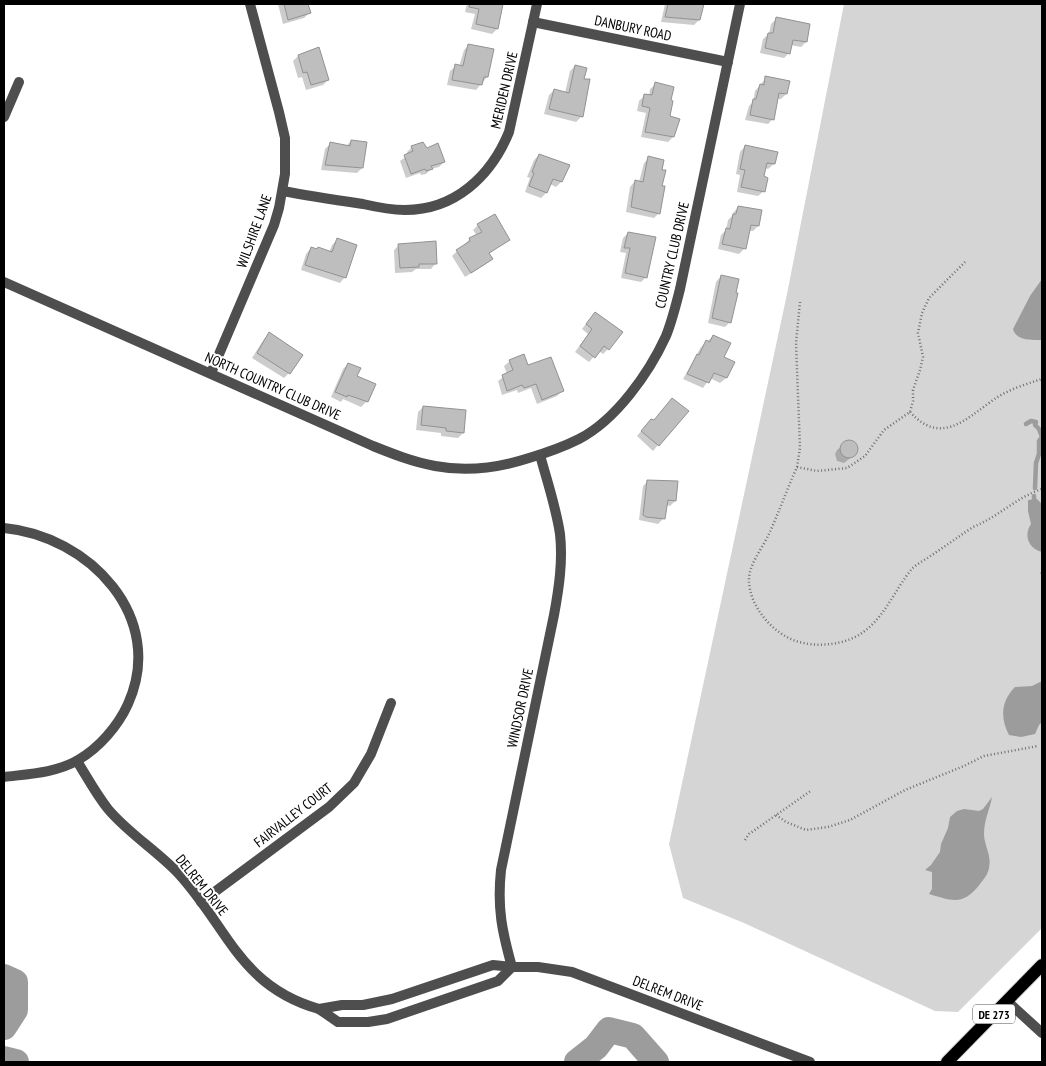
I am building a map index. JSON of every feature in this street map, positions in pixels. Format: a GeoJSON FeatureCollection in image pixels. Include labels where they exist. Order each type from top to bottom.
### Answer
{"type":"FeatureCollection","features":[{"type":"Feature","properties":{"kind":"main road","name":"DE 273"},"geometry":{"type":"LineString","coordinates":[[946,1062],[1042,965]]}},
{"type":"Feature","properties":{"kind":"street","name":"WILSHIRE LANE"},"geometry":{"type":"LineString","coordinates":[[211,373],[274,225],[283,191],[285,174],[284,138],[279,112],[250,4]]}},
{"type":"Feature","properties":{"kind":"street","name":"MERIDEN DRIVE"},"geometry":{"type":"LineString","coordinates":[[283,191],[405,210],[433,205],[466,190],[481,178],[492,165],[502,149],[509,132],[537,4]]}},
{"type":"Feature","properties":{"kind":"street","name":"COUNTRY CLUB DRIVE"},"geometry":{"type":"LineString","coordinates":[[540,455],[580,439],[606,419],[633,390],[661,347],[674,313],[680,289],[740,4]]}},
{"type":"Feature","properties":{"kind":"street","name":"DANBURY ROAD"},"geometry":{"type":"LineString","coordinates":[[533,22],[728,62]]}},
{"type":"Feature","properties":{"kind":"street"},"geometry":{"type":"LineString","coordinates":[[4,117],[19,82]]}},
{"type":"Feature","properties":{"kind":"street","name":"NORTH COUNTRY CLUB DRIVE"},"geometry":{"type":"LineString","coordinates":[[4,282],[373,446],[417,462],[457,468],[479,468],[497,466],[540,455]]}},
{"type":"Feature","properties":{"kind":"street","name":"WINDSOR DRIVE"},"geometry":{"type":"LineString","coordinates":[[512,967],[498,907],[501,870],[554,615],[560,576],[560,534],[540,455]]}},
{"type":"Feature","properties":{"kind":"street"},"geometry":{"type":"LineString","coordinates":[[4,528],[48,539],[68,549],[105,577],[116,590],[133,622],[138,661],[131,696],[124,713],[113,729],[88,754],[77,761],[52,770],[4,777]]}},
{"type":"Feature","properties":{"kind":"street","name":"FAIRVALLEY COURT"},"geometry":{"type":"LineString","coordinates":[[201,902],[329,807],[354,783],[371,754],[391,703]]}},
{"type":"Feature","properties":{"kind":"street","name":"DELREM DRIVE"},"geometry":{"type":"LineString","coordinates":[[77,761],[95,792],[109,810],[164,859],[179,875],[201,902],[240,957],[255,974],[271,988],[288,998],[319,1009],[338,1022],[368,1022],[413,1012],[498,981],[512,967]]}},
{"type":"Feature","properties":{"kind":"street","name":"DELREM DRIVE"},"geometry":{"type":"LineString","coordinates":[[319,1009],[342,1005],[363,1005],[392,999],[493,964],[512,967],[538,966],[572,972],[810,1062]]}},
{"type":"Feature","properties":{"kind":"street"},"geometry":{"type":"LineString","coordinates":[[1007,1002],[1042,1033]]}},
{"type":"Feature","properties":{"kind":"path"},"geometry":{"type":"LineString","coordinates":[[797,467],[817,471],[846,468],[865,456],[884,430],[910,412],[913,390],[923,357],[918,333],[922,313],[929,298],[965,262]]}},
{"type":"Feature","properties":{"kind":"path"},"geometry":{"type":"LineString","coordinates":[[800,302],[796,343],[800,448],[797,467],[770,533],[750,571],[749,579],[753,598],[759,610],[776,631],[787,638],[811,644],[839,642],[861,634],[881,614],[912,569],[973,527],[984,523],[1030,493],[1042,489]]}},
{"type":"Feature","properties":{"kind":"path"},"geometry":{"type":"LineString","coordinates":[[910,412],[922,424],[930,428],[948,427],[959,424],[993,400],[1016,388],[1042,379]]}},
{"type":"Feature","properties":{"kind":"path"},"geometry":{"type":"LineString","coordinates":[[776,815],[786,822],[806,830],[841,824],[904,790],[984,756],[1038,746]]}},
{"type":"Feature","properties":{"kind":"path"},"geometry":{"type":"LineString","coordinates":[[745,840],[748,834],[812,790]]}},
{"type":"Feature","properties":{"kind":"shaded area"},"geometry":{"type":"Polygon","coordinates":[[[844,4],[1042,4],[1042,928],[958,1012],[935,1011],[744,923],[683,898],[669,844],[787,294],[844,4]]]}},
{"type":"Feature","properties":{"kind":"shaded area"},"geometry":{"type":"Polygon","coordinates":[[[1042,279],[1042,340],[1021,338],[1017,336],[1013,329],[1030,296],[1042,279]]]}},
{"type":"Feature","properties":{"kind":"shaded area"},"geometry":{"type":"Polygon","coordinates":[[[1037,499],[1042,504],[1042,552],[1031,545],[1028,537],[1031,524],[1028,500],[1037,499]]]}},
{"type":"Feature","properties":{"kind":"shaded area"},"geometry":{"type":"Polygon","coordinates":[[[1042,681],[1042,722],[1035,734],[1021,737],[1009,735],[1004,722],[1003,710],[1010,692],[1015,687],[1032,686],[1042,681]]]}},
{"type":"Feature","properties":{"kind":"shaded area"},"geometry":{"type":"Polygon","coordinates":[[[992,797],[984,829],[984,838],[990,864],[986,876],[974,891],[963,899],[951,900],[929,894],[932,889],[932,872],[925,870],[940,852],[950,817],[957,811],[964,809],[979,811],[983,809],[992,797]]]}},
{"type":"Feature","properties":{"kind":"building"},"geometry":{"type":"Polygon","coordinates":[[[284,4],[308,4],[311,13],[288,20],[284,4]]]}},
{"type":"Feature","properties":{"kind":"building"},"geometry":{"type":"Polygon","coordinates":[[[470,4],[503,4],[498,29],[476,24],[479,9],[469,7],[470,4]]]}},
{"type":"Feature","properties":{"kind":"building"},"geometry":{"type":"Polygon","coordinates":[[[668,4],[704,4],[700,20],[665,17],[668,4]]]}},
{"type":"Feature","properties":{"kind":"building"},"geometry":{"type":"Polygon","coordinates":[[[776,17],[810,24],[807,42],[793,40],[790,54],[765,48],[768,33],[773,33],[776,17]]]}},
{"type":"Feature","properties":{"kind":"building"},"geometry":{"type":"Polygon","coordinates":[[[468,44],[494,49],[488,77],[484,77],[482,85],[452,80],[455,64],[463,66],[468,44]]]}},
{"type":"Feature","properties":{"kind":"building"},"geometry":{"type":"Polygon","coordinates":[[[319,47],[329,80],[311,85],[307,72],[303,73],[298,55],[319,47]]]}},
{"type":"Feature","properties":{"kind":"building"},"geometry":{"type":"Polygon","coordinates":[[[575,65],[587,68],[584,79],[590,79],[583,117],[549,109],[554,89],[569,93],[575,65]]]}},
{"type":"Feature","properties":{"kind":"building"},"geometry":{"type":"Polygon","coordinates":[[[765,76],[790,81],[787,94],[779,93],[774,120],[750,115],[753,99],[756,99],[760,84],[764,85],[765,76]]]}},
{"type":"Feature","properties":{"kind":"building"},"geometry":{"type":"Polygon","coordinates":[[[655,82],[674,87],[670,116],[680,119],[674,137],[645,132],[650,108],[642,106],[644,94],[652,95],[655,82]]]}},
{"type":"Feature","properties":{"kind":"building"},"geometry":{"type":"Polygon","coordinates":[[[351,140],[367,142],[363,168],[325,165],[330,142],[350,146],[351,140]]]}},
{"type":"Feature","properties":{"kind":"building"},"geometry":{"type":"Polygon","coordinates":[[[423,142],[427,148],[438,143],[445,162],[431,166],[433,169],[426,171],[425,169],[411,174],[404,155],[413,151],[411,146],[423,142]]]}},
{"type":"Feature","properties":{"kind":"building"},"geometry":{"type":"Polygon","coordinates":[[[745,145],[778,152],[775,164],[767,163],[764,176],[768,178],[765,192],[741,187],[745,170],[740,169],[745,145]]]}},
{"type":"Feature","properties":{"kind":"building"},"geometry":{"type":"Polygon","coordinates":[[[539,154],[570,165],[562,182],[553,179],[547,193],[529,186],[539,154]]]}},
{"type":"Feature","properties":{"kind":"building"},"geometry":{"type":"Polygon","coordinates":[[[648,156],[664,160],[662,170],[666,170],[662,186],[665,186],[660,214],[631,207],[635,180],[643,182],[648,156]]]}},
{"type":"Feature","properties":{"kind":"building"},"geometry":{"type":"Polygon","coordinates":[[[738,206],[762,210],[759,226],[751,225],[746,249],[722,244],[726,228],[730,229],[733,214],[736,214],[738,206]]]}},
{"type":"Feature","properties":{"kind":"building"},"geometry":{"type":"Polygon","coordinates":[[[495,214],[510,240],[489,253],[493,259],[471,273],[456,250],[470,241],[469,238],[482,232],[477,224],[495,214]]]}},
{"type":"Feature","properties":{"kind":"building"},"geometry":{"type":"Polygon","coordinates":[[[628,232],[656,237],[647,278],[625,273],[630,248],[624,248],[628,232]]]}},
{"type":"Feature","properties":{"kind":"building"},"geometry":{"type":"Polygon","coordinates":[[[337,238],[357,245],[346,278],[305,265],[311,247],[317,249],[318,247],[332,252],[337,238]]]}},
{"type":"Feature","properties":{"kind":"building"},"geometry":{"type":"Polygon","coordinates":[[[436,241],[437,264],[419,264],[419,267],[400,268],[398,244],[436,241]]]}},
{"type":"Feature","properties":{"kind":"building"},"geometry":{"type":"Polygon","coordinates":[[[721,275],[739,279],[736,293],[738,293],[731,323],[712,318],[721,275]]]}},
{"type":"Feature","properties":{"kind":"building"},"geometry":{"type":"Polygon","coordinates":[[[595,312],[623,332],[609,350],[604,346],[595,358],[580,346],[592,329],[586,324],[595,312]]]}},
{"type":"Feature","properties":{"kind":"building"},"geometry":{"type":"Polygon","coordinates":[[[269,332],[303,355],[290,374],[257,353],[269,332]]]}},
{"type":"Feature","properties":{"kind":"building"},"geometry":{"type":"Polygon","coordinates":[[[713,335],[731,343],[724,357],[735,362],[727,378],[714,373],[709,383],[687,374],[706,340],[710,342],[713,335]]]}},
{"type":"Feature","properties":{"kind":"building"},"geometry":{"type":"Polygon","coordinates":[[[524,354],[528,365],[551,357],[564,391],[542,400],[536,384],[524,388],[522,385],[507,391],[502,375],[513,370],[509,360],[524,354]]]}},
{"type":"Feature","properties":{"kind":"building"},"geometry":{"type":"Polygon","coordinates":[[[348,363],[361,368],[357,376],[376,384],[368,402],[335,392],[348,363]]]}},
{"type":"Feature","properties":{"kind":"building"},"geometry":{"type":"Polygon","coordinates":[[[672,398],[689,411],[659,446],[641,431],[651,419],[654,420],[672,398]]]}},
{"type":"Feature","properties":{"kind":"building"},"geometry":{"type":"Polygon","coordinates":[[[423,406],[466,410],[464,433],[446,431],[446,428],[421,425],[423,406]]]}},
{"type":"Feature","properties":{"kind":"building"},"geometry":{"type":"Polygon","coordinates":[[[849,440],[855,443],[858,449],[855,455],[849,458],[843,455],[840,449],[843,443],[849,440]]]}},
{"type":"Feature","properties":{"kind":"building"},"geometry":{"type":"Polygon","coordinates":[[[647,480],[678,481],[676,501],[668,500],[665,519],[643,515],[647,480]]]}},
{"type":"Feature","properties":{"kind":"waterway"},"geometry":{"type":"LineString","coordinates":[[1026,424],[1031,421],[1036,422],[1035,425],[1042,437],[1039,441],[1035,488]]}},
{"type":"Feature","properties":{"kind":"waterway"},"geometry":{"type":"LineString","coordinates":[[4,977],[15,982],[15,1010],[4,1027]]}},
{"type":"Feature","properties":{"kind":"waterway"},"geometry":{"type":"LineString","coordinates":[[577,1062],[596,1047],[609,1030],[633,1036],[656,1062]]}},
{"type":"Feature","properties":{"kind":"waterway"},"geometry":{"type":"LineString","coordinates":[[4,1059],[16,1062]]}}]}
